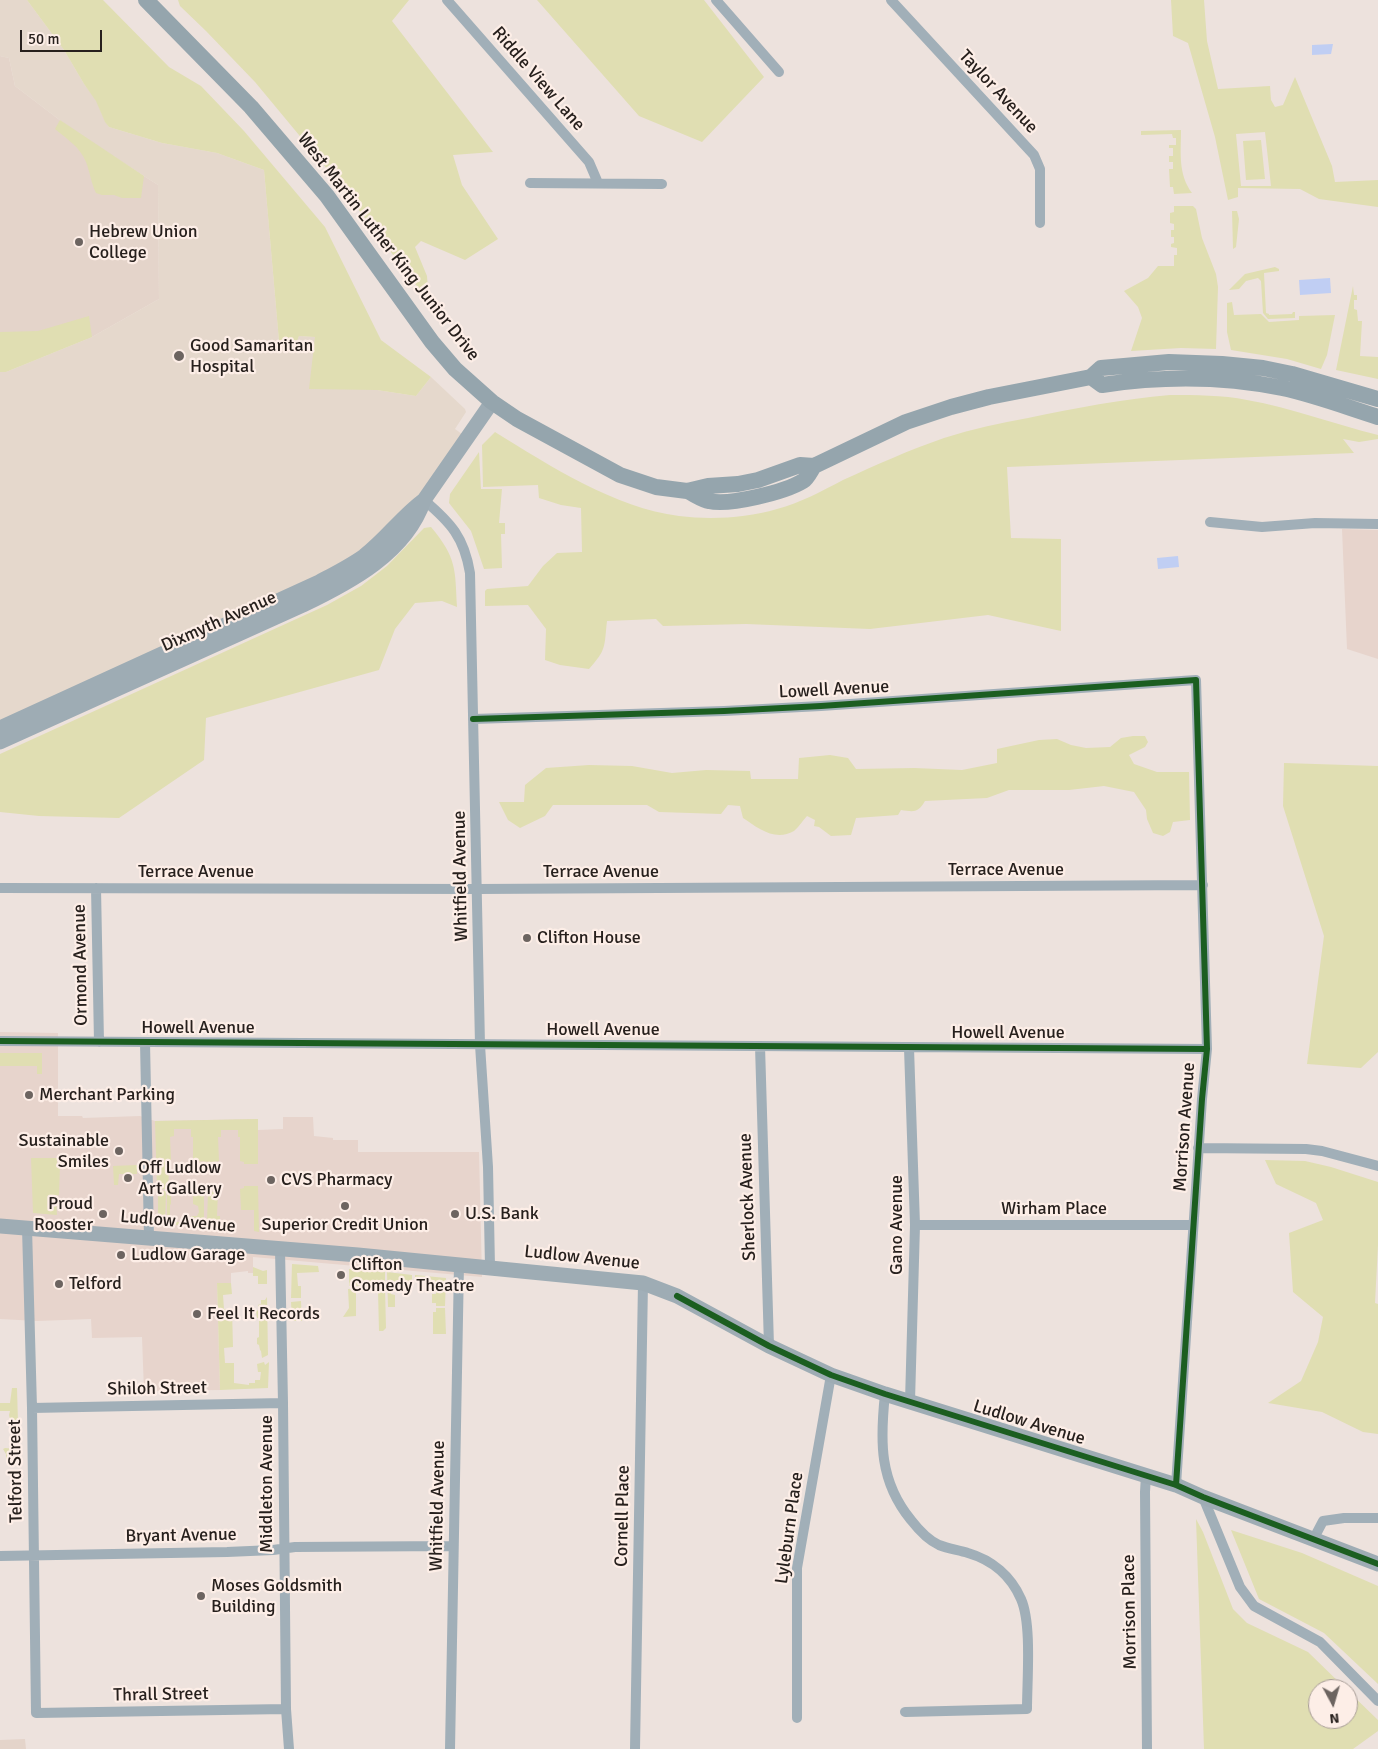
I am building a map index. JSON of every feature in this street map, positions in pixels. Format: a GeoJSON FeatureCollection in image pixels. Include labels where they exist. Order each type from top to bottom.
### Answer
{"type":"FeatureCollection","features":[{"type":"Feature","properties":{"kind":"main road","name":"West Martin Luther King Junior Drive"},"geometry":{"type":"LineString","coordinates":[[146,0],[251,107],[327,196],[432,342],[455,369],[492,402],[517,419],[612,471],[656,487],[687,492],[709,501],[749,498],[783,489],[804,480],[814,466],[884,432],[927,414],[989,397],[1091,377],[1101,368],[1169,362],[1263,368],[1292,374],[1378,399]]}},
{"type":"Feature","properties":{"kind":"main road","name":"West Martin Luther King Junior Drive"},"geometry":{"type":"LineString","coordinates":[[1091,377],[1102,385],[1158,379],[1204,379],[1262,385],[1293,391],[1378,416]]}},
{"type":"Feature","properties":{"kind":"main road","name":"Dixmyth Avenue"},"geometry":{"type":"LineString","coordinates":[[0,742],[341,587],[366,570],[386,554],[418,517],[424,500],[492,402]]}},
{"type":"Feature","properties":{"kind":"main road","name":"Dixmyth Avenue"},"geometry":{"type":"LineString","coordinates":[[0,728],[320,582],[364,556],[397,526],[410,510],[424,500]]}},
{"type":"Feature","properties":{"kind":"main road","name":"Ludlow Avenue"},"geometry":{"type":"LineString","coordinates":[[0,1226],[459,1264],[643,1283],[677,1296],[769,1346],[830,1375],[1176,1485],[1378,1564]]}},
{"type":"Feature","properties":{"kind":"street","name":"Riddle View Lane"},"geometry":{"type":"LineString","coordinates":[[447,0],[589,162],[598,183]]}},
{"type":"Feature","properties":{"kind":"street"},"geometry":{"type":"LineString","coordinates":[[716,0],[779,72]]}},
{"type":"Feature","properties":{"kind":"street","name":"Taylor Avenue"},"geometry":{"type":"LineString","coordinates":[[891,0],[1034,155],[1040,169],[1040,222]]}},
{"type":"Feature","properties":{"kind":"street"},"geometry":{"type":"LineString","coordinates":[[530,183],[662,184]]}},
{"type":"Feature","properties":{"kind":"street","name":"Whitfield Avenue"},"geometry":{"type":"LineString","coordinates":[[424,500],[452,527],[464,545],[470,573],[480,1045],[488,1176],[490,1267]]}},
{"type":"Feature","properties":{"kind":"street"},"geometry":{"type":"LineString","coordinates":[[1210,522],[1262,527],[1315,522],[1378,524]]}},
{"type":"Feature","properties":{"kind":"street","name":"Lowell Avenue"},"geometry":{"type":"LineString","coordinates":[[473,719],[803,707],[1196,680]]}},
{"type":"Feature","properties":{"kind":"street","name":"Morrison Avenue"},"geometry":{"type":"LineString","coordinates":[[1176,1485],[1198,1148],[1207,1049],[1196,680]]}},
{"type":"Feature","properties":{"kind":"street","name":"Terrace Avenue"},"geometry":{"type":"LineString","coordinates":[[0,888],[478,889],[1203,885]]}},
{"type":"Feature","properties":{"kind":"street","name":"Ormond Avenue"},"geometry":{"type":"LineString","coordinates":[[96,888],[99,1042]]}},
{"type":"Feature","properties":{"kind":"street","name":"Howell Avenue"},"geometry":{"type":"LineString","coordinates":[[0,1041],[1207,1049]]}},
{"type":"Feature","properties":{"kind":"street"},"geometry":{"type":"LineString","coordinates":[[145,1042],[149,1238]]}},
{"type":"Feature","properties":{"kind":"street","name":"Sherlock Avenue"},"geometry":{"type":"LineString","coordinates":[[760,1046],[769,1346]]}},
{"type":"Feature","properties":{"kind":"street","name":"Gano Avenue"},"geometry":{"type":"LineString","coordinates":[[909,1048],[915,1225],[910,1401]]}},
{"type":"Feature","properties":{"kind":"street"},"geometry":{"type":"LineString","coordinates":[[1198,1148],[1306,1149],[1322,1151],[1378,1166]]}},
{"type":"Feature","properties":{"kind":"street","name":"Wirham Place"},"geometry":{"type":"LineString","coordinates":[[915,1225],[1193,1225]]}},
{"type":"Feature","properties":{"kind":"street","name":"Telford Street"},"geometry":{"type":"LineString","coordinates":[[27,1228],[32,1408],[36,1714]]}},
{"type":"Feature","properties":{"kind":"street","name":"Middleton Avenue"},"geometry":{"type":"LineString","coordinates":[[280,1249],[286,1709],[289,1749]]}},
{"type":"Feature","properties":{"kind":"street","name":"Whitfield Avenue"},"geometry":{"type":"LineString","coordinates":[[450,1749],[459,1264]]}},
{"type":"Feature","properties":{"kind":"street","name":"Cornell Place"},"geometry":{"type":"LineString","coordinates":[[635,1749],[643,1283]]}},
{"type":"Feature","properties":{"kind":"street","name":"Lyleburn Place"},"geometry":{"type":"LineString","coordinates":[[796,1718],[797,1568],[830,1375]]}},
{"type":"Feature","properties":{"kind":"street"},"geometry":{"type":"LineString","coordinates":[[885,1394],[882,1424],[883,1454],[890,1485],[904,1512],[914,1524],[938,1544],[955,1551],[980,1557],[993,1564],[1005,1574],[1021,1599],[1027,1619],[1027,1709],[905,1712]]}},
{"type":"Feature","properties":{"kind":"street","name":"Shiloh Street"},"geometry":{"type":"LineString","coordinates":[[32,1408],[283,1403]]}},
{"type":"Feature","properties":{"kind":"street","name":"Morrison Place"},"geometry":{"type":"LineString","coordinates":[[1146,1475],[1147,1749]]}},
{"type":"Feature","properties":{"kind":"street"},"geometry":{"type":"LineString","coordinates":[[1204,1497],[1240,1588],[1254,1606],[1320,1642],[1378,1701]]}},
{"type":"Feature","properties":{"kind":"street"},"geometry":{"type":"LineString","coordinates":[[1313,1540],[1323,1521],[1344,1518],[1378,1518]]}},
{"type":"Feature","properties":{"kind":"street","name":"Bryant Avenue"},"geometry":{"type":"LineString","coordinates":[[0,1556],[236,1552],[284,1548],[453,1546]]}},
{"type":"Feature","properties":{"kind":"street","name":"Thrall Street"},"geometry":{"type":"LineString","coordinates":[[36,1714],[286,1709]]}},
{"type":"Feature","properties":{"kind":"shaded area","name":"Good Samaritan Hospital"},"geometry":{"type":"Polygon","coordinates":[[[0,0],[27,0],[64,50],[84,84],[97,101],[109,127],[162,143],[217,153],[264,170],[279,341],[297,341],[299,336],[315,337],[377,390],[416,396],[431,377],[465,409],[466,412],[455,429],[466,437],[424,500],[364,556],[0,728],[0,372],[6,372],[92,337],[159,299],[158,185],[74,131],[15,86],[9,58],[0,56],[0,0]]]}},
{"type":"Feature","properties":{"kind":"shaded area"},"geometry":{"type":"Polygon","coordinates":[[[27,0],[103,0],[169,67],[201,86],[244,131],[325,227],[381,340],[431,377],[416,396],[377,390],[309,389],[315,337],[299,336],[297,341],[279,341],[264,170],[217,153],[162,143],[109,127],[96,101],[64,50],[27,0]]]}},
{"type":"Feature","properties":{"kind":"shaded area"},"geometry":{"type":"Polygon","coordinates":[[[178,0],[409,0],[392,21],[493,152],[453,155],[462,185],[498,239],[465,260],[421,241],[415,247],[427,276],[428,290],[419,289],[333,176],[255,82],[180,6],[178,0]]]}},
{"type":"Feature","properties":{"kind":"shaded area"},"geometry":{"type":"Polygon","coordinates":[[[537,0],[704,0],[764,77],[702,142],[639,116],[537,0]]]}},
{"type":"Feature","properties":{"kind":"shaded area"},"geometry":{"type":"Polygon","coordinates":[[[1171,0],[1204,0],[1207,41],[1218,89],[1270,86],[1271,100],[1275,107],[1283,105],[1295,77],[1332,166],[1335,182],[1378,180],[1378,207],[1319,199],[1300,189],[1238,188],[1238,197],[1228,200],[1215,137],[1188,43],[1173,36],[1171,0]],[[1265,132],[1236,134],[1241,186],[1271,186],[1265,132]]]}},
{"type":"Feature","properties":{"kind":"shaded area","name":"Hebrew Union College"},"geometry":{"type":"Polygon","coordinates":[[[0,56],[9,58],[15,86],[74,131],[158,185],[159,299],[92,337],[0,372],[0,56]]]}},
{"type":"Feature","properties":{"kind":"shaded area"},"geometry":{"type":"Polygon","coordinates":[[[60,120],[144,176],[141,198],[122,198],[96,193],[80,152],[55,129],[60,120]]]}},
{"type":"Feature","properties":{"kind":"shaded area"},"geometry":{"type":"Polygon","coordinates":[[[1181,130],[1182,171],[1192,193],[1174,194],[1173,187],[1170,187],[1169,169],[1173,169],[1173,162],[1169,162],[1169,156],[1173,156],[1173,148],[1169,148],[1169,145],[1176,145],[1176,138],[1173,138],[1172,134],[1141,135],[1141,131],[1181,130]]]}},
{"type":"Feature","properties":{"kind":"shaded area"},"geometry":{"type":"Polygon","coordinates":[[[1261,140],[1265,179],[1246,180],[1243,141],[1261,140]]]}},
{"type":"Feature","properties":{"kind":"shaded area"},"geometry":{"type":"Polygon","coordinates":[[[1174,206],[1193,206],[1196,209],[1202,238],[1216,274],[1218,287],[1216,349],[1181,348],[1131,351],[1142,318],[1138,307],[1124,291],[1148,278],[1158,266],[1174,266],[1174,255],[1177,255],[1177,248],[1171,247],[1171,244],[1174,243],[1174,237],[1171,237],[1171,230],[1174,230],[1174,224],[1170,223],[1170,213],[1174,212],[1174,206]]]}},
{"type":"Feature","properties":{"kind":"shaded area"},"geometry":{"type":"Polygon","coordinates":[[[1232,211],[1237,211],[1239,219],[1236,247],[1233,249],[1232,211]]]}},
{"type":"Feature","properties":{"kind":"shaded area"},"geometry":{"type":"Polygon","coordinates":[[[1275,267],[1279,271],[1264,273],[1266,313],[1269,315],[1292,314],[1295,312],[1295,318],[1268,319],[1263,313],[1261,281],[1258,278],[1246,281],[1239,289],[1229,290],[1245,274],[1275,267]]]}},
{"type":"Feature","properties":{"kind":"shaded area"},"geometry":{"type":"Polygon","coordinates":[[[1353,286],[1354,295],[1357,295],[1357,300],[1354,300],[1354,309],[1357,310],[1358,321],[1362,321],[1360,356],[1378,357],[1378,379],[1336,370],[1353,286]]]}},
{"type":"Feature","properties":{"kind":"shaded area"},"geometry":{"type":"Polygon","coordinates":[[[1232,302],[1234,315],[1261,314],[1269,322],[1299,320],[1299,316],[1335,315],[1327,355],[1321,369],[1287,359],[1231,350],[1227,332],[1227,303],[1232,302]]]}},
{"type":"Feature","properties":{"kind":"shaded area"},"geometry":{"type":"Polygon","coordinates":[[[89,316],[92,337],[6,372],[0,372],[0,332],[38,331],[89,316]]]}},
{"type":"Feature","properties":{"kind":"shaded area"},"geometry":{"type":"Polygon","coordinates":[[[1170,395],[1219,396],[1264,403],[1378,435],[1378,439],[1359,442],[1343,439],[1354,453],[1007,467],[1011,538],[1061,539],[1061,631],[988,615],[870,629],[746,624],[663,626],[656,619],[607,621],[604,647],[599,657],[589,669],[560,665],[545,660],[546,629],[528,605],[485,606],[485,591],[487,589],[528,586],[543,566],[557,553],[582,552],[581,508],[561,505],[539,498],[538,485],[483,487],[482,445],[495,432],[584,484],[631,504],[679,516],[703,518],[728,517],[765,512],[786,506],[893,458],[965,432],[1081,407],[1170,395]]]}},
{"type":"Feature","properties":{"kind":"shaded area"},"geometry":{"type":"Polygon","coordinates":[[[479,452],[481,489],[502,489],[499,523],[505,523],[505,534],[501,534],[502,568],[484,569],[471,531],[449,503],[450,494],[479,452]]]}},
{"type":"Feature","properties":{"kind":"shaded area"},"geometry":{"type":"Polygon","coordinates":[[[431,527],[446,547],[453,564],[457,607],[442,601],[415,603],[395,629],[379,670],[206,718],[204,760],[119,818],[39,816],[0,812],[0,754],[327,605],[361,586],[387,566],[424,528],[431,527]]]}},
{"type":"Feature","properties":{"kind":"shaded area"},"geometry":{"type":"Polygon","coordinates":[[[1342,529],[1378,530],[1378,659],[1347,649],[1342,529]]]}},
{"type":"Feature","properties":{"kind":"shaded area"},"geometry":{"type":"Polygon","coordinates":[[[1145,736],[1148,742],[1145,747],[1129,755],[1134,764],[1157,772],[1189,772],[1190,820],[1173,822],[1170,832],[1163,836],[1153,833],[1147,819],[1146,810],[1134,792],[1104,786],[1069,790],[1009,790],[987,798],[925,801],[915,811],[901,810],[898,815],[856,818],[851,835],[831,836],[819,827],[814,826],[815,820],[807,816],[794,831],[780,835],[773,834],[743,818],[740,806],[728,805],[721,814],[659,812],[647,805],[553,805],[545,816],[520,828],[508,820],[499,802],[524,802],[525,785],[546,768],[589,765],[632,766],[672,773],[706,770],[750,771],[751,779],[798,779],[799,758],[830,755],[848,758],[856,769],[914,768],[962,770],[997,763],[997,749],[1039,740],[1057,739],[1071,745],[1086,748],[1110,747],[1121,738],[1145,736]]]}},
{"type":"Feature","properties":{"kind":"shaded area"},"geometry":{"type":"Polygon","coordinates":[[[1284,763],[1378,766],[1378,1052],[1361,1068],[1307,1064],[1324,936],[1283,806],[1284,763]]]}},
{"type":"Feature","properties":{"kind":"shaded area"},"geometry":{"type":"Polygon","coordinates":[[[0,1032],[58,1033],[58,1116],[82,1116],[83,1118],[140,1116],[155,1121],[258,1119],[258,1130],[283,1129],[283,1117],[313,1117],[314,1136],[333,1138],[333,1140],[358,1140],[358,1152],[479,1152],[482,1277],[253,1257],[253,1273],[248,1273],[248,1271],[231,1273],[231,1283],[217,1283],[220,1390],[144,1391],[142,1337],[92,1338],[91,1319],[37,1321],[0,1319],[0,1032]]]}},
{"type":"Feature","properties":{"kind":"shaded area"},"geometry":{"type":"Polygon","coordinates":[[[0,1053],[42,1053],[42,1074],[37,1074],[37,1066],[0,1066],[0,1053]]]}},
{"type":"Feature","properties":{"kind":"shaded area"},"geometry":{"type":"Polygon","coordinates":[[[258,1119],[258,1164],[244,1164],[244,1162],[240,1161],[240,1137],[238,1137],[238,1130],[221,1130],[221,1137],[218,1137],[219,1161],[214,1162],[193,1161],[191,1129],[174,1129],[174,1136],[170,1137],[171,1160],[167,1162],[169,1176],[167,1186],[166,1189],[157,1189],[155,1121],[258,1119]]]}},
{"type":"Feature","properties":{"kind":"shaded area"},"geometry":{"type":"Polygon","coordinates":[[[31,1158],[57,1158],[57,1166],[60,1166],[59,1195],[56,1196],[57,1215],[33,1213],[31,1158]]]}},
{"type":"Feature","properties":{"kind":"shaded area"},"geometry":{"type":"Polygon","coordinates":[[[1265,1160],[1305,1161],[1378,1182],[1378,1245],[1375,1303],[1378,1304],[1378,1434],[1363,1432],[1322,1412],[1268,1403],[1301,1381],[1318,1342],[1323,1317],[1293,1292],[1289,1233],[1323,1220],[1316,1203],[1276,1184],[1265,1160]]]}},
{"type":"Feature","properties":{"kind":"shaded area"},"geometry":{"type":"Polygon","coordinates":[[[137,1165],[137,1174],[119,1174],[118,1185],[114,1185],[113,1166],[137,1165]]]}},
{"type":"Feature","properties":{"kind":"shaded area"},"geometry":{"type":"Polygon","coordinates":[[[244,1186],[258,1186],[259,1232],[254,1231],[254,1210],[241,1210],[240,1189],[244,1188],[244,1186]]]}},
{"type":"Feature","properties":{"kind":"shaded area"},"geometry":{"type":"Polygon","coordinates":[[[170,1189],[170,1215],[173,1222],[191,1222],[191,1216],[197,1216],[199,1212],[198,1206],[193,1204],[193,1190],[196,1189],[198,1192],[204,1193],[204,1221],[199,1222],[197,1227],[167,1224],[167,1195],[170,1189]]]}},
{"type":"Feature","properties":{"kind":"shaded area"},"geometry":{"type":"Polygon","coordinates":[[[216,1189],[218,1190],[217,1216],[220,1216],[220,1222],[234,1222],[234,1230],[216,1229],[214,1224],[207,1220],[208,1193],[216,1189]]]}},
{"type":"Feature","properties":{"kind":"shaded area"},"geometry":{"type":"Polygon","coordinates":[[[158,1191],[166,1191],[165,1224],[158,1224],[158,1191]]]}},
{"type":"Feature","properties":{"kind":"shaded area"},"geometry":{"type":"Polygon","coordinates":[[[292,1264],[318,1266],[319,1272],[297,1273],[298,1286],[301,1286],[301,1298],[291,1298],[292,1264]]]}},
{"type":"Feature","properties":{"kind":"shaded area"},"geometry":{"type":"Polygon","coordinates":[[[253,1267],[263,1271],[267,1270],[267,1284],[258,1284],[258,1276],[253,1276],[253,1267]]]}},
{"type":"Feature","properties":{"kind":"shaded area"},"geometry":{"type":"Polygon","coordinates":[[[349,1269],[385,1272],[385,1285],[349,1286],[349,1269]]]}},
{"type":"Feature","properties":{"kind":"shaded area"},"geometry":{"type":"Polygon","coordinates":[[[387,1272],[412,1275],[412,1281],[391,1282],[391,1294],[395,1295],[395,1307],[388,1307],[387,1272]]]}},
{"type":"Feature","properties":{"kind":"shaded area"},"geometry":{"type":"Polygon","coordinates":[[[415,1275],[446,1278],[445,1306],[436,1306],[436,1303],[432,1303],[432,1294],[436,1294],[435,1280],[415,1281],[415,1275]]]}},
{"type":"Feature","properties":{"kind":"shaded area"},"geometry":{"type":"Polygon","coordinates":[[[217,1283],[231,1283],[232,1294],[223,1295],[224,1309],[232,1309],[233,1347],[224,1348],[225,1363],[234,1363],[234,1383],[249,1385],[249,1383],[255,1383],[255,1380],[260,1380],[261,1372],[258,1372],[257,1364],[264,1362],[265,1365],[269,1362],[268,1388],[220,1390],[217,1283]]]}},
{"type":"Feature","properties":{"kind":"shaded area"},"geometry":{"type":"Polygon","coordinates":[[[365,1288],[365,1291],[356,1292],[356,1316],[343,1317],[349,1308],[348,1289],[365,1288]]]}},
{"type":"Feature","properties":{"kind":"shaded area"},"geometry":{"type":"Polygon","coordinates":[[[369,1288],[385,1288],[386,1328],[383,1331],[379,1331],[378,1291],[369,1291],[369,1288]]]}},
{"type":"Feature","properties":{"kind":"shaded area"},"geometry":{"type":"Polygon","coordinates":[[[267,1297],[268,1355],[262,1358],[259,1345],[257,1344],[259,1318],[257,1318],[256,1311],[259,1310],[258,1305],[261,1304],[261,1300],[265,1300],[267,1297]]]}},
{"type":"Feature","properties":{"kind":"shaded area"},"geometry":{"type":"Polygon","coordinates":[[[301,1301],[302,1321],[292,1321],[291,1302],[301,1301]]]}},
{"type":"Feature","properties":{"kind":"shaded area"},"geometry":{"type":"Polygon","coordinates":[[[436,1308],[445,1308],[446,1334],[433,1334],[433,1312],[436,1312],[436,1308]]]}},
{"type":"Feature","properties":{"kind":"shaded area"},"geometry":{"type":"Polygon","coordinates":[[[12,1388],[17,1388],[18,1423],[11,1423],[10,1411],[0,1411],[0,1403],[10,1403],[12,1388]]]}},
{"type":"Feature","properties":{"kind":"shaded area"},"geometry":{"type":"Polygon","coordinates":[[[3,1449],[18,1449],[19,1461],[6,1461],[6,1454],[3,1449]]]}},
{"type":"Feature","properties":{"kind":"shaded area"},"geometry":{"type":"Polygon","coordinates":[[[1196,1519],[1203,1532],[1233,1609],[1247,1623],[1308,1652],[1336,1679],[1308,1679],[1308,1729],[1358,1729],[1358,1701],[1378,1720],[1378,1731],[1353,1749],[1204,1749],[1196,1519]]]}},
{"type":"Feature","properties":{"kind":"shaded area"},"geometry":{"type":"Polygon","coordinates":[[[1231,1530],[1302,1553],[1378,1586],[1378,1684],[1324,1633],[1259,1599],[1231,1530]]]}},
{"type":"Feature","properties":{"kind":"shaded area"},"geometry":{"type":"Polygon","coordinates":[[[25,1739],[26,1749],[0,1749],[0,1740],[25,1739]]]}},
{"type":"Feature","properties":{"kind":"water"},"geometry":{"type":"Polygon","coordinates":[[[1333,44],[1331,54],[1312,55],[1312,45],[1333,44]]]}},
{"type":"Feature","properties":{"kind":"water"},"geometry":{"type":"Polygon","coordinates":[[[1330,278],[1331,293],[1300,295],[1299,280],[1330,278]]]}},
{"type":"Feature","properties":{"kind":"water"},"geometry":{"type":"Polygon","coordinates":[[[1178,556],[1179,567],[1158,569],[1157,558],[1178,556]]]}},
{"type":"Feature","properties":{"kind":"cycle path"},"geometry":{"type":"LineString","coordinates":[[473,719],[821,706],[1196,680],[1207,1049],[1176,1485]]}},
{"type":"Feature","properties":{"kind":"cycle path"},"geometry":{"type":"LineString","coordinates":[[0,1041],[1207,1049]]}},
{"type":"Feature","properties":{"kind":"cycle path"},"geometry":{"type":"LineString","coordinates":[[677,1296],[769,1346],[831,1375],[885,1394],[1176,1485],[1378,1564]]}},
{"type":"Feature","properties":{"kind":"place","name":"Hebrew Union College"},"geometry":{"type":"Point","coordinates":[79,242]}},
{"type":"Feature","properties":{"kind":"place","name":"Good Samaritan Hospital"},"geometry":{"type":"Point","coordinates":[179,356]}},
{"type":"Feature","properties":{"kind":"place","name":"Clifton House"},"geometry":{"type":"Point","coordinates":[527,938]}},
{"type":"Feature","properties":{"kind":"place","name":"Merchant Parking"},"geometry":{"type":"Point","coordinates":[29,1095]}},
{"type":"Feature","properties":{"kind":"place","name":"Sustainable Smiles"},"geometry":{"type":"Point","coordinates":[119,1151]}},
{"type":"Feature","properties":{"kind":"place","name":"Off Ludlow Art Gallery"},"geometry":{"type":"Point","coordinates":[128,1178]}},
{"type":"Feature","properties":{"kind":"place","name":"CVS Pharmacy"},"geometry":{"type":"Point","coordinates":[271,1180]}},
{"type":"Feature","properties":{"kind":"place","name":"Superior Credit Union"},"geometry":{"type":"Point","coordinates":[345,1206]}},
{"type":"Feature","properties":{"kind":"place","name":"Proud Rooster"},"geometry":{"type":"Point","coordinates":[103,1214]}},
{"type":"Feature","properties":{"kind":"place","name":"U.S. Bank"},"geometry":{"type":"Point","coordinates":[455,1214]}},
{"type":"Feature","properties":{"kind":"place","name":"Ludlow Garage"},"geometry":{"type":"Point","coordinates":[121,1255]}},
{"type":"Feature","properties":{"kind":"place","name":"Clifton Comedy Theatre"},"geometry":{"type":"Point","coordinates":[341,1275]}},
{"type":"Feature","properties":{"kind":"place","name":"Telford"},"geometry":{"type":"Point","coordinates":[59,1284]}},
{"type":"Feature","properties":{"kind":"place","name":"Feel It Records"},"geometry":{"type":"Point","coordinates":[197,1314]}},
{"type":"Feature","properties":{"kind":"place","name":"Moses Goldsmith Building"},"geometry":{"type":"Point","coordinates":[201,1596]}}]}
